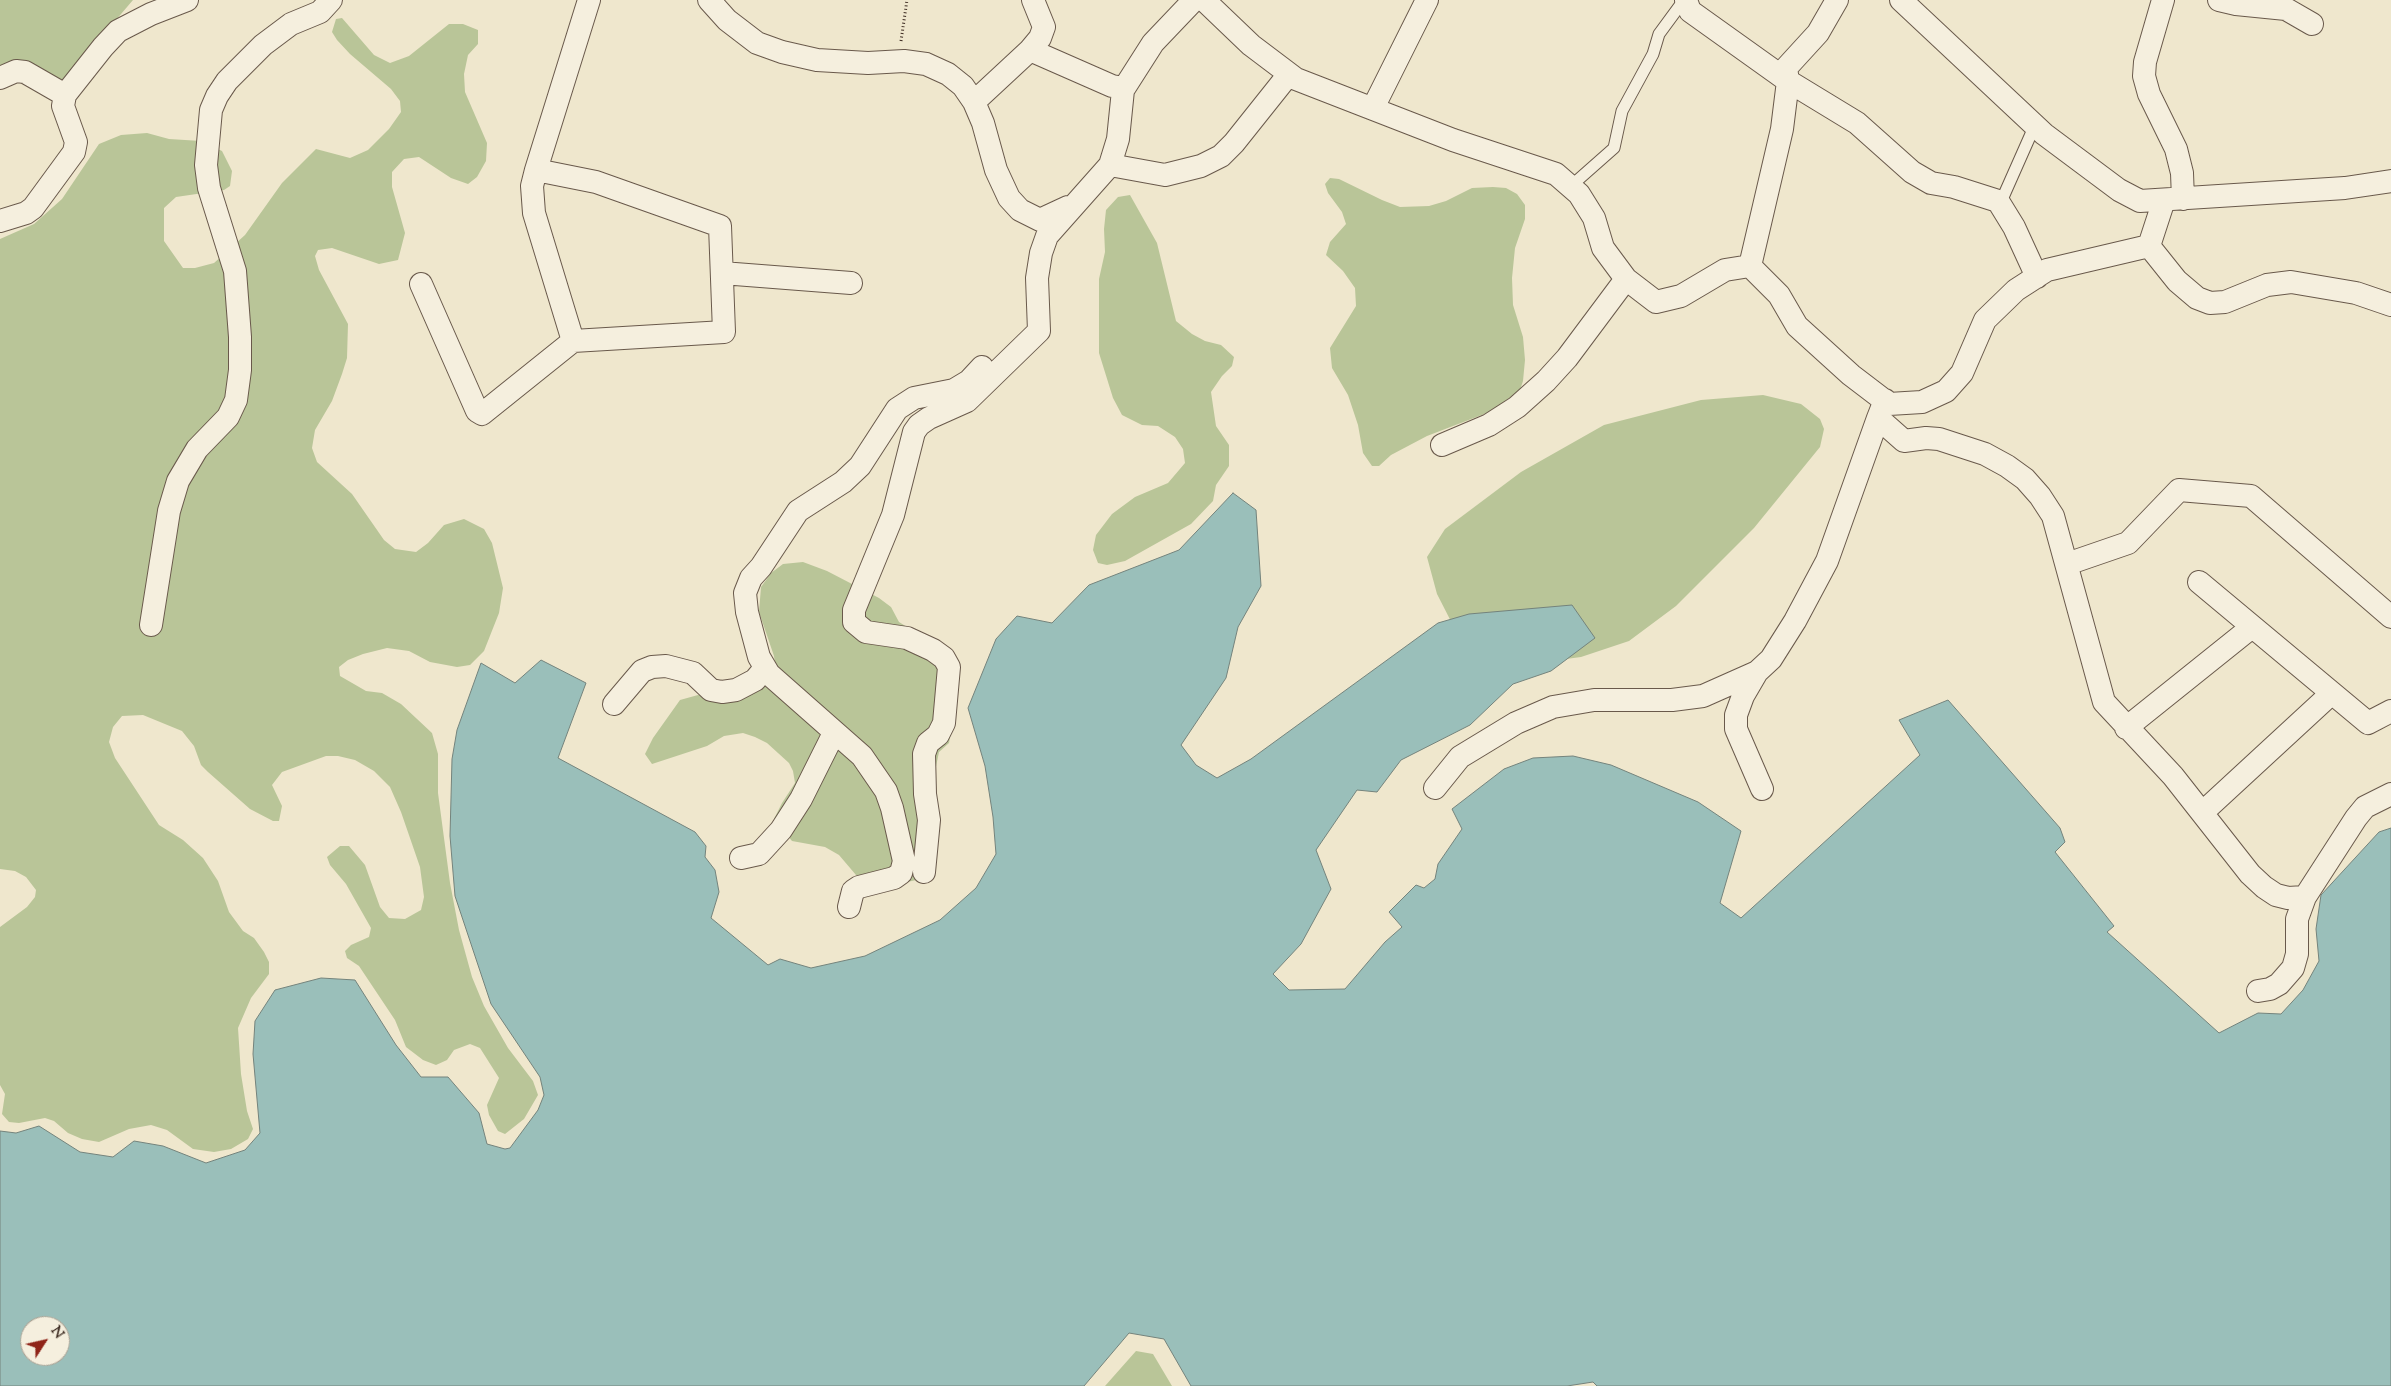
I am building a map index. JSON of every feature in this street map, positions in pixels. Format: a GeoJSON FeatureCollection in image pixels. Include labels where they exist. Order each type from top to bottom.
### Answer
{"type":"FeatureCollection","features":[{"type":"Feature","properties":{"kind":"street"},"geometry":{"type":"LineString","coordinates":[[0,221],[26,213],[33,208],[74,152],[76,142],[63,106],[65,95],[103,47],[118,32],[151,14],[187,0]]}},
{"type":"Feature","properties":{"kind":"street"},"geometry":{"type":"LineString","coordinates":[[151,625],[169,511],[178,481],[198,449],[228,417],[236,400],[240,370],[236,271],[208,188],[206,165],[212,110],[217,96],[228,81],[262,45],[291,24],[320,12],[331,0]]}},
{"type":"Feature","properties":{"kind":"street"},"geometry":{"type":"LineString","coordinates":[[574,341],[534,213],[532,186],[589,0]]}},
{"type":"Feature","properties":{"kind":"street"},"geometry":{"type":"LineString","coordinates":[[709,0],[727,20],[758,43],[782,52],[817,60],[868,63],[898,61],[926,64],[948,74],[963,86],[974,102],[983,123],[996,170],[1009,198],[1020,210],[1040,220],[1075,203]]}},
{"type":"Feature","properties":{"kind":"street"},"geometry":{"type":"LineString","coordinates":[[974,102],[1030,50],[1040,38],[1044,27],[1033,0]]}},
{"type":"Feature","properties":{"kind":"street"},"geometry":{"type":"LineString","coordinates":[[924,872],[929,820],[925,794],[924,754],[928,743],[938,735],[944,723],[949,667],[944,658],[933,650],[907,638],[866,632],[854,622],[854,610],[893,515],[914,432],[919,424],[929,418],[966,401],[1039,331],[1037,278],[1041,253],[1047,236],[1110,165],[1118,139],[1124,88],[1153,43],[1194,0]]}},
{"type":"Feature","properties":{"kind":"street"},"geometry":{"type":"LineString","coordinates":[[1204,0],[1251,45],[1296,79],[1453,140],[1556,174],[1579,194],[1594,218],[1603,248],[1626,279],[1656,302],[1681,296],[1725,270],[1750,266]]}},
{"type":"Feature","properties":{"kind":"street"},"geometry":{"type":"LineString","coordinates":[[1373,108],[1427,0]]}},
{"type":"Feature","properties":{"kind":"street"},"geometry":{"type":"LineString","coordinates":[[1685,0],[1690,10],[1788,81],[1857,123],[1912,172],[1931,184],[1984,195],[1998,200],[2037,277]]}},
{"type":"Feature","properties":{"kind":"street"},"geometry":{"type":"LineString","coordinates":[[1750,266],[1782,129],[1788,81],[1786,68],[1818,32],[1837,0]]}},
{"type":"Feature","properties":{"kind":"street"},"geometry":{"type":"LineString","coordinates":[[1901,0],[2035,125],[2119,190],[2140,201],[2345,188],[2391,181]]}},
{"type":"Feature","properties":{"kind":"street"},"geometry":{"type":"LineString","coordinates":[[1762,789],[1736,729],[1736,715],[1743,696],[1757,672],[1771,659],[1790,629],[1827,561],[1881,409],[1889,404],[1922,402],[1946,391],[1962,373],[1985,320],[2016,290],[2047,270],[2149,246],[2173,200],[2182,173],[2176,149],[2149,94],[2144,76],[2145,62],[2163,0]]}},
{"type":"Feature","properties":{"kind":"street"},"geometry":{"type":"LineString","coordinates":[[2219,0],[2236,4],[2286,8],[2312,24]]}},
{"type":"Feature","properties":{"kind":"street"},"geometry":{"type":"LineString","coordinates":[[1030,50],[1112,86],[1124,88]]}},
{"type":"Feature","properties":{"kind":"street"},"geometry":{"type":"LineString","coordinates":[[0,78],[16,71],[25,72],[65,95]]}},
{"type":"Feature","properties":{"kind":"street"},"geometry":{"type":"LineString","coordinates":[[1110,165],[1166,175],[1200,166],[1221,156],[1234,143],[1289,74]]}},
{"type":"Feature","properties":{"kind":"street"},"geometry":{"type":"LineString","coordinates":[[421,284],[477,411],[482,414],[574,341],[724,332],[720,226],[596,182],[536,170]]}},
{"type":"Feature","properties":{"kind":"street"},"geometry":{"type":"LineString","coordinates":[[2149,246],[2177,281],[2197,298],[2210,303],[2225,302],[2267,285],[2291,282],[2356,293],[2391,305]]}},
{"type":"Feature","properties":{"kind":"street"},"geometry":{"type":"LineString","coordinates":[[1750,266],[1779,295],[1797,326],[1851,375],[1881,409],[1904,441],[1926,438],[1948,442],[1985,454],[2025,479],[2040,496],[2053,516],[2101,695],[2126,728],[2203,812],[2250,874],[2276,895],[2288,898],[2305,897]]}},
{"type":"Feature","properties":{"kind":"street"},"geometry":{"type":"LineString","coordinates":[[722,273],[851,283]]}},
{"type":"Feature","properties":{"kind":"street"},"geometry":{"type":"LineString","coordinates":[[1442,445],[1489,425],[1517,407],[1546,381],[1567,358],[1626,279]]}},
{"type":"Feature","properties":{"kind":"street"},"geometry":{"type":"LineString","coordinates":[[849,907],[854,891],[859,887],[894,878],[901,873],[904,861],[892,808],[886,791],[862,756],[798,701],[765,668],[759,657],[753,637],[745,593],[751,578],[798,511],[843,482],[860,466],[888,421],[906,401],[954,390],[968,381],[988,360],[999,354],[1018,351]]}},
{"type":"Feature","properties":{"kind":"street"},"geometry":{"type":"LineString","coordinates":[[2067,564],[2128,543],[2179,490],[2251,496],[2391,617]]}},
{"type":"Feature","properties":{"kind":"street"},"geometry":{"type":"LineString","coordinates":[[2199,582],[2368,723],[2391,711]]}},
{"type":"Feature","properties":{"kind":"street"},"geometry":{"type":"LineString","coordinates":[[2126,728],[2252,627]]}},
{"type":"Feature","properties":{"kind":"street"},"geometry":{"type":"LineString","coordinates":[[614,704],[642,671],[652,667],[666,666],[693,673],[711,690],[722,692],[736,690],[755,680],[765,668]]}},
{"type":"Feature","properties":{"kind":"street"},"geometry":{"type":"LineString","coordinates":[[1435,788],[1460,757],[1516,723],[1553,707],[1594,700],[1662,700],[1703,696],[1757,672]]}},
{"type":"Feature","properties":{"kind":"street"},"geometry":{"type":"LineString","coordinates":[[2203,812],[2332,693]]}},
{"type":"Feature","properties":{"kind":"street"},"geometry":{"type":"LineString","coordinates":[[741,858],[759,854],[781,830],[801,799],[834,733]]}},
{"type":"Feature","properties":{"kind":"street"},"geometry":{"type":"LineString","coordinates":[[2258,990],[2270,989],[2278,984],[2293,968],[2296,954],[2297,919],[2305,897],[2365,807],[2391,794]]}},
{"type":"Feature","properties":{"kind":"lane"},"geometry":{"type":"LineString","coordinates":[[1571,186],[1614,148],[1622,111],[1650,60],[1660,34],[1685,0]]}},
{"type":"Feature","properties":{"kind":"lane"},"geometry":{"type":"LineString","coordinates":[[2000,204],[2035,125]]}},
{"type":"Feature","properties":{"kind":"path"},"geometry":{"type":"LineString","coordinates":[[898,61],[907,0]]}},
{"type":"Feature","properties":{"kind":"green space"},"geometry":{"type":"Polygon","coordinates":[[[0,0],[133,0],[62,83],[0,70],[0,0]]]}},
{"type":"Feature","properties":{"kind":"green space"},"geometry":{"type":"Polygon","coordinates":[[[342,18],[374,55],[390,63],[409,56],[449,24],[463,24],[478,30],[478,44],[468,55],[464,74],[465,92],[487,143],[486,161],[477,177],[468,184],[451,178],[419,157],[404,159],[392,172],[392,187],[405,233],[398,260],[379,264],[332,248],[318,250],[315,256],[319,270],[348,324],[347,358],[332,401],[315,430],[312,448],[317,462],[352,494],[384,540],[395,549],[416,552],[428,543],[444,525],[464,519],[484,529],[492,543],[503,588],[499,613],[484,651],[470,665],[457,667],[430,662],[409,651],[387,648],[363,654],[348,660],[339,667],[340,676],[366,691],[382,693],[401,704],[432,733],[438,754],[438,793],[450,883],[459,930],[472,977],[484,1006],[508,1048],[533,1081],[538,1095],[524,1119],[505,1134],[498,1131],[489,1115],[487,1105],[499,1078],[480,1048],[470,1044],[454,1050],[447,1060],[436,1065],[423,1060],[406,1047],[395,1020],[359,966],[347,958],[345,951],[351,945],[369,937],[371,928],[346,884],[330,865],[327,857],[340,846],[349,846],[365,865],[380,907],[389,918],[405,919],[421,910],[424,897],[420,867],[401,812],[390,787],[374,771],[355,760],[338,756],[326,756],[282,772],[272,785],[282,806],[279,821],[273,821],[250,809],[208,772],[201,765],[194,746],[182,731],[143,715],[122,716],[113,727],[109,742],[115,758],[159,825],[183,840],[203,858],[218,881],[229,912],[243,931],[254,938],[269,962],[269,974],[251,998],[238,1028],[241,1074],[247,1111],[253,1129],[248,1139],[231,1149],[214,1152],[193,1149],[167,1130],[151,1125],[129,1129],[99,1142],[82,1139],[68,1133],[54,1121],[45,1118],[19,1123],[9,1122],[2,1114],[5,1094],[0,1085],[0,927],[27,907],[35,897],[36,890],[26,877],[15,871],[0,869],[0,239],[34,224],[62,199],[99,144],[121,135],[147,133],[169,139],[201,141],[222,151],[232,171],[230,186],[224,190],[176,197],[164,208],[164,241],[183,268],[195,268],[214,263],[245,235],[282,183],[316,149],[350,158],[368,150],[389,129],[401,112],[400,101],[391,89],[350,54],[337,40],[332,32],[336,19],[342,18]]]}},
{"type":"Feature","properties":{"kind":"green space"},"geometry":{"type":"Polygon","coordinates":[[[1330,178],[1339,179],[1400,207],[1429,206],[1446,201],[1472,188],[1493,187],[1506,188],[1517,194],[1525,205],[1525,219],[1515,248],[1512,278],[1513,305],[1523,337],[1525,360],[1520,390],[1492,411],[1427,436],[1391,455],[1379,466],[1372,466],[1363,453],[1358,425],[1348,395],[1332,368],[1330,348],[1356,306],[1355,288],[1343,271],[1326,255],[1330,242],[1346,224],[1342,212],[1328,193],[1325,184],[1330,178]]]}},
{"type":"Feature","properties":{"kind":"green space"},"geometry":{"type":"Polygon","coordinates":[[[1130,195],[1157,243],[1176,321],[1192,334],[1205,341],[1221,345],[1234,357],[1232,366],[1211,392],[1216,426],[1229,445],[1229,466],[1216,485],[1213,501],[1191,524],[1125,561],[1107,565],[1098,563],[1093,550],[1096,535],[1112,514],[1135,497],[1168,483],[1185,463],[1183,449],[1175,437],[1158,426],[1142,425],[1122,415],[1113,398],[1099,353],[1099,279],[1105,252],[1104,229],[1106,210],[1118,197],[1130,195]]]}},
{"type":"Feature","properties":{"kind":"green space"},"geometry":{"type":"Polygon","coordinates":[[[1763,395],[1801,404],[1820,419],[1824,429],[1820,447],[1754,528],[1676,606],[1629,641],[1581,657],[1536,663],[1459,637],[1437,594],[1427,557],[1445,529],[1521,472],[1604,425],[1701,400],[1763,395]]]}},
{"type":"Feature","properties":{"kind":"green space"},"geometry":{"type":"Polygon","coordinates":[[[803,562],[827,571],[879,598],[891,607],[899,622],[947,652],[952,725],[949,743],[939,752],[934,776],[921,879],[875,889],[856,875],[839,855],[825,847],[792,841],[774,819],[795,783],[793,771],[789,763],[767,743],[755,737],[743,733],[724,736],[707,746],[652,764],[645,754],[653,738],[680,700],[698,695],[714,695],[776,671],[774,656],[759,612],[761,587],[771,573],[783,564],[803,562]]]}},
{"type":"Feature","properties":{"kind":"green space"},"geometry":{"type":"Polygon","coordinates":[[[1136,1351],[1153,1354],[1172,1386],[1105,1386],[1136,1351]]]}},
{"type":"Feature","properties":{"kind":"water"},"geometry":{"type":"Polygon","coordinates":[[[1233,493],[1256,510],[1261,586],[1238,627],[1226,678],[1181,745],[1196,765],[1217,778],[1251,759],[1438,623],[1469,614],[1572,605],[1595,638],[1551,671],[1513,684],[1470,725],[1401,760],[1377,792],[1357,790],[1316,850],[1331,889],[1301,944],[1273,974],[1289,990],[1345,989],[1385,942],[1402,927],[1389,912],[1416,885],[1424,888],[1435,879],[1438,864],[1462,829],[1452,809],[1504,769],[1533,758],[1573,756],[1611,765],[1698,802],[1741,831],[1720,903],[1741,918],[1920,755],[1899,720],[1948,700],[2060,828],[2065,842],[2055,852],[2114,926],[2107,932],[2219,1033],[2258,1013],[2281,1014],[2303,990],[2319,961],[2316,929],[2321,895],[2379,832],[2391,828],[2391,1386],[1597,1386],[1593,1382],[1567,1386],[1191,1386],[1164,1339],[1129,1333],[1084,1386],[0,1386],[0,1131],[16,1133],[39,1126],[80,1152],[113,1157],[134,1141],[163,1146],[206,1163],[245,1150],[260,1133],[253,1054],[255,1021],[275,990],[321,978],[355,980],[396,1045],[421,1077],[448,1077],[479,1113],[487,1144],[505,1149],[510,1148],[538,1110],[544,1095],[540,1077],[491,1004],[455,896],[450,836],[452,759],[457,730],[481,663],[515,683],[541,660],[586,683],[558,758],[695,832],[706,846],[705,857],[715,870],[719,892],[711,918],[768,965],[780,959],[811,968],[865,956],[940,920],[976,888],[996,854],[993,817],[985,766],[968,708],[996,639],[1017,616],[1052,623],[1089,585],[1179,550],[1233,493]]]}}]}
